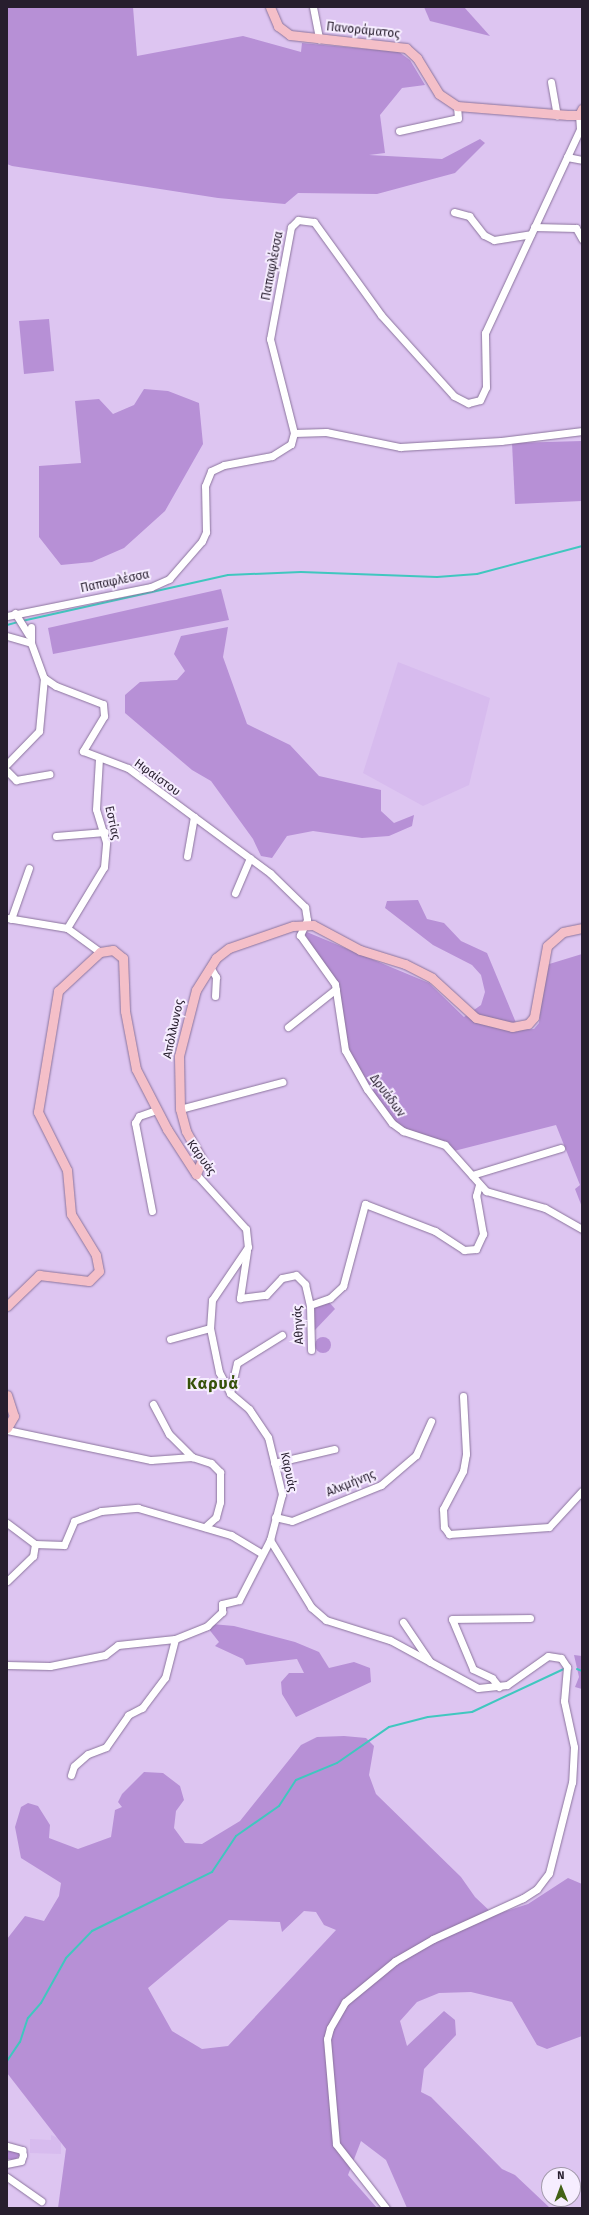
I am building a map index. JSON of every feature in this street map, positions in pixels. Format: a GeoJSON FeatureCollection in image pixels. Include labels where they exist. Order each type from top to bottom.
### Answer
{"type":"FeatureCollection","features":[{"type":"Feature","properties":{"kind":"main road","name":"Πανοράματος"},"geometry":{"type":"LineString","coordinates":[[270,7],[286,34],[406,48],[417,58],[439,94],[458,106],[557,114],[580,112]]}},
{"type":"Feature","properties":{"kind":"main road"},"geometry":{"type":"LineString","coordinates":[[303,926],[313,925],[365,953],[414,968],[436,980],[471,1015],[491,1024],[512,1027],[528,1024],[534,1017],[547,946],[563,932],[582,928]]}},
{"type":"Feature","properties":{"kind":"main road","name":"Απόλλωνος"},"geometry":{"type":"LineString","coordinates":[[196,1174],[202,1158],[186,1131],[180,1109],[180,1049],[192,1000],[210,967],[221,953],[238,943],[303,926]]}},
{"type":"Feature","properties":{"kind":"main road","name":"Καρυάς"},"geometry":{"type":"LineString","coordinates":[[100,952],[113,950],[124,958],[125,1011],[134,1061],[156,1110],[196,1174]]}},
{"type":"Feature","properties":{"kind":"main road"},"geometry":{"type":"LineString","coordinates":[[7,1306],[38,1275],[89,1281],[99,1274],[98,1259],[71,1214],[67,1170],[38,1112],[58,991],[100,952]]}},
{"type":"Feature","properties":{"kind":"main road"},"geometry":{"type":"LineString","coordinates":[[7,1395],[14,1416],[7,1429]]}},
{"type":"Feature","properties":{"kind":"street"},"geometry":{"type":"LineString","coordinates":[[313,7],[319,39]]}},
{"type":"Feature","properties":{"kind":"street"},"geometry":{"type":"LineString","coordinates":[[551,82],[557,114]]}},
{"type":"Feature","properties":{"kind":"street"},"geometry":{"type":"LineString","coordinates":[[400,132],[458,118],[458,106]]}},
{"type":"Feature","properties":{"kind":"street","name":"Παπαφλέσσα"},"geometry":{"type":"LineString","coordinates":[[7,616],[16,616],[151,587],[169,579],[202,541],[206,532],[205,486],[211,471],[224,464],[277,454],[291,444],[294,433],[270,347],[294,223],[303,219],[314,222],[381,315],[454,396],[468,403],[480,400],[485,392],[484,333],[580,129],[580,112]]}},
{"type":"Feature","properties":{"kind":"street"},"geometry":{"type":"LineString","coordinates":[[567,157],[582,160]]}},
{"type":"Feature","properties":{"kind":"street"},"geometry":{"type":"LineString","coordinates":[[454,212],[469,216],[488,239],[532,230],[576,228],[582,239]]}},
{"type":"Feature","properties":{"kind":"street"},"geometry":{"type":"LineString","coordinates":[[294,433],[326,432],[400,447],[501,441],[582,431]]}},
{"type":"Feature","properties":{"kind":"street"},"geometry":{"type":"LineString","coordinates":[[7,764],[39,731],[44,678],[30,639],[16,616]]}},
{"type":"Feature","properties":{"kind":"street"},"geometry":{"type":"LineString","coordinates":[[30,639],[31,628]]}},
{"type":"Feature","properties":{"kind":"street"},"geometry":{"type":"LineString","coordinates":[[7,636],[30,639]]}},
{"type":"Feature","properties":{"kind":"street","name":"Ηφαίστου"},"geometry":{"type":"LineString","coordinates":[[44,678],[56,686],[103,704],[104,716],[83,748],[83,751],[99,759],[128,768],[250,858],[304,905],[308,917],[303,926]]}},
{"type":"Feature","properties":{"kind":"street","name":"Εστίας"},"geometry":{"type":"LineString","coordinates":[[67,928],[101,874],[105,832],[96,809],[99,759]]}},
{"type":"Feature","properties":{"kind":"street"},"geometry":{"type":"LineString","coordinates":[[7,771],[16,780],[49,774]]}},
{"type":"Feature","properties":{"kind":"street"},"geometry":{"type":"LineString","coordinates":[[187,856],[194,817]]}},
{"type":"Feature","properties":{"kind":"street"},"geometry":{"type":"LineString","coordinates":[[56,836],[105,832]]}},
{"type":"Feature","properties":{"kind":"street"},"geometry":{"type":"LineString","coordinates":[[235,893],[250,858]]}},
{"type":"Feature","properties":{"kind":"street"},"geometry":{"type":"LineString","coordinates":[[29,868],[9,919],[67,928],[100,952]]}},
{"type":"Feature","properties":{"kind":"street","name":"Δρυάδων"},"geometry":{"type":"LineString","coordinates":[[303,926],[300,935],[336,989],[345,1050],[387,1117],[403,1131],[446,1145],[479,1185],[496,1195],[545,1208],[582,1229]]}},
{"type":"Feature","properties":{"kind":"street"},"geometry":{"type":"LineString","coordinates":[[210,967],[216,977],[215,996]]}},
{"type":"Feature","properties":{"kind":"street"},"geometry":{"type":"LineString","coordinates":[[288,1027],[336,989]]}},
{"type":"Feature","properties":{"kind":"street"},"geometry":{"type":"LineString","coordinates":[[180,1109],[282,1082]]}},
{"type":"Feature","properties":{"kind":"street"},"geometry":{"type":"LineString","coordinates":[[152,1211],[135,1123],[138,1116],[156,1110]]}},
{"type":"Feature","properties":{"kind":"street"},"geometry":{"type":"LineString","coordinates":[[472,1175],[561,1148]]}},
{"type":"Feature","properties":{"kind":"street","name":"Καρυάς"},"geometry":{"type":"LineString","coordinates":[[196,1174],[246,1229],[248,1247],[212,1300],[210,1328],[219,1372],[230,1393],[250,1410],[268,1437],[282,1494],[270,1540]]}},
{"type":"Feature","properties":{"kind":"street"},"geometry":{"type":"LineString","coordinates":[[310,1305],[330,1298],[343,1286],[365,1204],[435,1231],[464,1250],[476,1249],[483,1234],[476,1193],[479,1185]]}},
{"type":"Feature","properties":{"kind":"street","name":"Αθηνάς"},"geometry":{"type":"LineString","coordinates":[[248,1247],[240,1298],[266,1295],[282,1278],[296,1275],[305,1284],[310,1305],[311,1350]]}},
{"type":"Feature","properties":{"kind":"street"},"geometry":{"type":"LineString","coordinates":[[170,1339],[210,1328]]}},
{"type":"Feature","properties":{"kind":"street"},"geometry":{"type":"LineString","coordinates":[[230,1393],[238,1363],[282,1335]]}},
{"type":"Feature","properties":{"kind":"street"},"geometry":{"type":"LineString","coordinates":[[463,1396],[466,1454],[463,1471],[443,1509],[444,1527],[449,1534],[549,1527],[582,1491]]}},
{"type":"Feature","properties":{"kind":"street"},"geometry":{"type":"LineString","coordinates":[[153,1404],[169,1434],[192,1457]]}},
{"type":"Feature","properties":{"kind":"street","name":"Αλκμήνης"},"geometry":{"type":"LineString","coordinates":[[275,1517],[292,1521],[381,1485],[416,1455],[431,1421]]}},
{"type":"Feature","properties":{"kind":"street"},"geometry":{"type":"LineString","coordinates":[[7,1429],[151,1460],[192,1457],[214,1464],[220,1472],[219,1508],[205,1527]]}},
{"type":"Feature","properties":{"kind":"street"},"geometry":{"type":"LineString","coordinates":[[274,1462],[334,1449]]}},
{"type":"Feature","properties":{"kind":"street"},"geometry":{"type":"LineString","coordinates":[[7,1523],[35,1544],[64,1545],[74,1521],[105,1510],[138,1508],[231,1535],[261,1553]]}},
{"type":"Feature","properties":{"kind":"street"},"geometry":{"type":"LineString","coordinates":[[7,1665],[50,1666],[105,1654],[118,1645],[175,1638],[207,1626],[222,1612],[222,1604],[239,1600],[261,1553],[270,1540],[321,1617],[384,1638],[473,1687],[499,1687],[518,1679],[542,1658],[558,1657],[567,1666],[564,1701],[574,1747],[572,1782],[549,1873],[537,1889],[523,1898],[433,1939],[395,1961],[339,2009],[327,2039],[336,2144],[386,2208]]}},
{"type":"Feature","properties":{"kind":"street"},"geometry":{"type":"LineString","coordinates":[[7,1580],[33,1556],[35,1544]]}},
{"type":"Feature","properties":{"kind":"street"},"geometry":{"type":"LineString","coordinates":[[499,1687],[492,1678],[473,1669],[452,1619],[530,1618]]}},
{"type":"Feature","properties":{"kind":"street"},"geometry":{"type":"LineString","coordinates":[[403,1622],[430,1662]]}},
{"type":"Feature","properties":{"kind":"street"},"geometry":{"type":"LineString","coordinates":[[71,1775],[74,1766],[88,1754],[106,1747],[128,1716],[142,1708],[164,1678],[175,1638]]}},
{"type":"Feature","properties":{"kind":"street"},"geometry":{"type":"LineString","coordinates":[[7,2146],[22,2150],[23,2156],[21,2161],[7,2164]]}},
{"type":"Feature","properties":{"kind":"street"},"geometry":{"type":"LineString","coordinates":[[7,2177],[41,2201]]}},
{"type":"Feature","properties":{"kind":"shaded area"},"geometry":{"type":"Polygon","coordinates":[[[7,7],[133,7],[137,56],[243,36],[301,52],[302,43],[399,52],[410,60],[425,85],[402,88],[380,115],[385,153],[369,155],[442,159],[480,139],[485,143],[455,173],[377,194],[298,193],[285,204],[218,198],[12,166],[7,164],[7,7]]]}},
{"type":"Feature","properties":{"kind":"shaded area"},"geometry":{"type":"Polygon","coordinates":[[[424,7],[464,7],[490,36],[430,21],[424,7]]]}},
{"type":"Feature","properties":{"kind":"shaded area"},"geometry":{"type":"Polygon","coordinates":[[[49,319],[54,371],[24,374],[19,321],[49,319]]]}},
{"type":"Feature","properties":{"kind":"shaded area"},"geometry":{"type":"Polygon","coordinates":[[[144,389],[168,391],[199,403],[203,444],[165,511],[124,548],[92,562],[61,565],[39,537],[39,466],[81,463],[75,401],[99,399],[113,414],[134,405],[144,389]]]}},
{"type":"Feature","properties":{"kind":"shaded area"},"geometry":{"type":"Polygon","coordinates":[[[582,441],[582,501],[515,504],[512,443],[582,441]]]}},
{"type":"Feature","properties":{"kind":"shaded area"},"geometry":{"type":"Polygon","coordinates":[[[221,589],[229,620],[53,654],[48,628],[221,589]]]}},
{"type":"Feature","properties":{"kind":"shaded area"},"geometry":{"type":"Polygon","coordinates":[[[228,627],[223,657],[247,724],[290,745],[319,776],[381,790],[381,811],[394,823],[414,815],[412,826],[389,836],[362,838],[313,831],[287,836],[272,858],[261,856],[253,839],[211,781],[192,770],[125,713],[125,695],[140,682],[177,680],[185,671],[174,654],[181,636],[228,627]]]}},
{"type":"Feature","properties":{"kind":"shaded area"},"geometry":{"type":"Polygon","coordinates":[[[398,662],[490,698],[469,785],[423,806],[363,773],[398,662]]]}},
{"type":"Feature","properties":{"kind":"shaded area"},"geometry":{"type":"Polygon","coordinates":[[[418,900],[427,919],[444,923],[461,941],[487,953],[519,1030],[534,1029],[539,1023],[546,965],[582,954],[582,1207],[575,1189],[580,1185],[556,1125],[454,1151],[410,1132],[388,1116],[351,1055],[345,1041],[337,985],[302,930],[429,983],[464,1017],[481,1005],[485,992],[481,975],[472,965],[433,945],[385,908],[387,901],[418,900]]]}},
{"type":"Feature","properties":{"kind":"shaded area"},"geometry":{"type":"Polygon","coordinates":[[[329,1302],[335,1309],[314,1331],[312,1308],[329,1302]]]}},
{"type":"Feature","properties":{"kind":"shaded area"},"geometry":{"type":"Polygon","coordinates":[[[323,1337],[330,1342],[331,1345],[326,1352],[323,1353],[316,1348],[315,1345],[320,1338],[323,1337]]]}},
{"type":"Feature","properties":{"kind":"shaded area"},"geometry":{"type":"Polygon","coordinates":[[[212,1624],[234,1626],[295,1642],[319,1652],[329,1668],[354,1662],[370,1668],[371,1682],[296,1717],[282,1694],[281,1682],[289,1673],[304,1673],[297,1659],[246,1665],[243,1659],[215,1646],[219,1642],[208,1628],[212,1624]]]}},
{"type":"Feature","properties":{"kind":"shaded area"},"geometry":{"type":"Polygon","coordinates":[[[574,1655],[582,1656],[582,1689],[575,1687],[579,1677],[574,1655]]]}},
{"type":"Feature","properties":{"kind":"shaded area"},"geometry":{"type":"Polygon","coordinates":[[[344,1736],[366,1738],[374,1746],[369,1775],[376,1794],[461,1877],[475,1897],[494,1915],[528,1904],[568,1878],[582,1884],[582,2036],[547,2049],[537,2045],[512,2002],[471,1992],[439,1993],[417,2002],[400,2021],[407,2046],[444,2011],[455,2020],[456,2035],[424,2069],[421,2092],[431,2097],[502,2169],[515,2175],[541,2200],[541,2207],[550,2208],[407,2208],[386,2160],[361,2141],[348,2175],[377,2208],[58,2208],[66,2149],[7,2073],[7,1939],[25,1916],[44,1921],[59,1896],[61,1883],[21,1858],[15,1827],[21,1807],[28,1803],[38,1806],[50,1825],[49,1838],[78,1849],[111,1837],[115,1810],[122,1807],[118,1802],[122,1794],[144,1772],[163,1773],[180,1786],[184,1800],[176,1811],[174,1828],[185,1843],[202,1844],[240,1821],[301,1745],[317,1737],[344,1736]],[[304,1911],[282,1932],[280,1922],[229,1920],[148,1988],[172,2031],[202,2049],[228,2046],[336,1930],[324,1925],[316,1912],[304,1911]]]}},
{"type":"Feature","properties":{"kind":"shaded area"},"geometry":{"type":"Polygon","coordinates":[[[51,2135],[61,2139],[61,2154],[30,2153],[30,2139],[51,2140],[51,2135]]]}},
{"type":"Feature","properties":{"kind":"shaded area"},"geometry":{"type":"Polygon","coordinates":[[[7,2150],[17,2150],[20,2155],[15,2160],[7,2159],[7,2150]]]}},
{"type":"Feature","properties":{"kind":"waterway"},"geometry":{"type":"LineString","coordinates":[[22,621],[228,575],[301,572],[437,577],[477,574],[582,546]]}},
{"type":"Feature","properties":{"kind":"waterway"},"geometry":{"type":"LineString","coordinates":[[7,625],[18,622]]}},
{"type":"Feature","properties":{"kind":"waterway"},"geometry":{"type":"LineString","coordinates":[[7,2061],[20,2042],[28,2018],[41,2003],[66,1958],[92,1931],[212,1872],[236,1836],[279,1806],[296,1780],[337,1763],[389,1727],[428,1717],[472,1712],[564,1669]]}},
{"type":"Feature","properties":{"kind":"waterway"},"geometry":{"type":"LineString","coordinates":[[577,1669],[582,1671]]}},
{"type":"Feature","properties":{"kind":"district","name":"Καρυά"},"geometry":{"type":"Point","coordinates":[213,1384]}}]}
